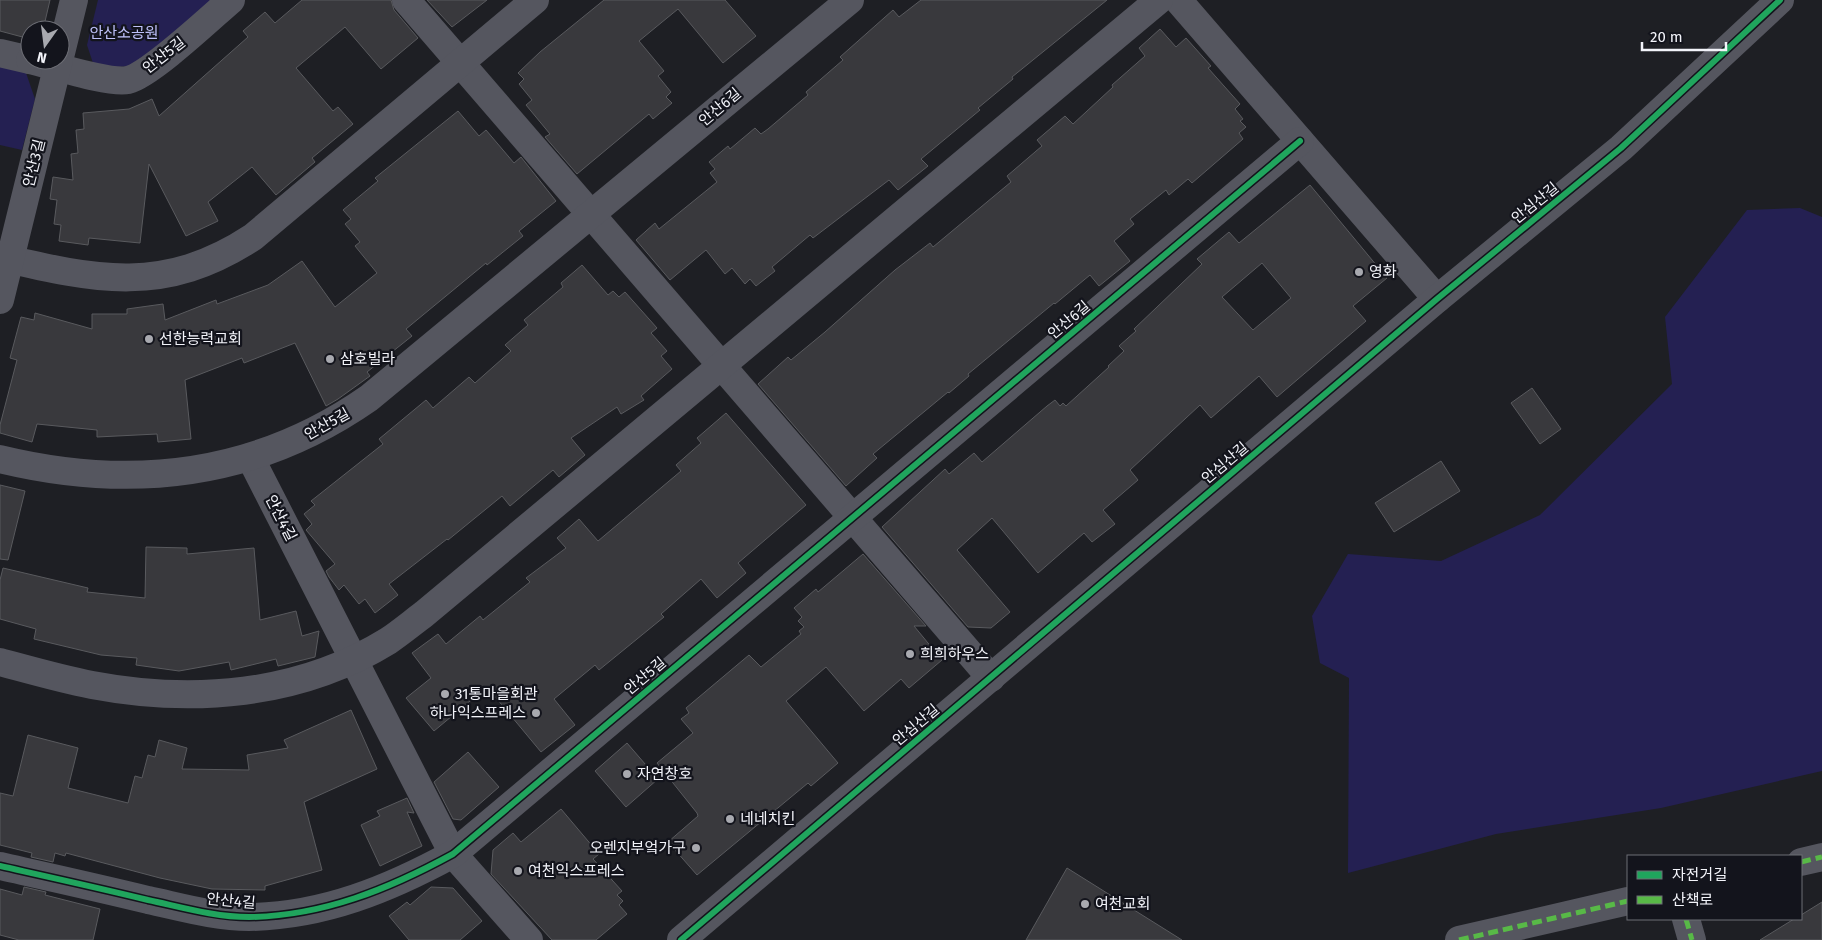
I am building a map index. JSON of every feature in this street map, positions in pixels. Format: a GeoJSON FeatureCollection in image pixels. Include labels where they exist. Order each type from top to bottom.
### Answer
{"type":"FeatureCollection","features":[{"type":"Feature","properties":{"kind":"street","name":"안산3길"},"geometry":{"type":"LineString","coordinates":[[69,20],[74,0]]}},
{"type":"Feature","properties":{"kind":"street","name":"안산5길"},"geometry":{"type":"LineString","coordinates":[[70,65],[111,80],[128,80],[158,62],[231,0]]}},
{"type":"Feature","properties":{"kind":"street"},"geometry":{"type":"LineString","coordinates":[[406,0],[991,678]]}},
{"type":"Feature","properties":{"kind":"street"},"geometry":{"type":"LineString","coordinates":[[5,258],[112,279],[166,275],[216,260],[254,237],[535,0]]}},
{"type":"Feature","properties":{"kind":"street","name":"안산6길"},"geometry":{"type":"LineString","coordinates":[[591,215],[850,0]]}},
{"type":"Feature","properties":{"kind":"street"},"geometry":{"type":"LineString","coordinates":[[0,662],[120,690],[202,695],[257,690],[314,675],[353,659],[388,640],[424,614],[1159,0]]}},
{"type":"Feature","properties":{"kind":"street"},"geometry":{"type":"LineString","coordinates":[[1178,0],[1437,299]]}},
{"type":"Feature","properties":{"kind":"street","name":"안심산길"},"geometry":{"type":"LineString","coordinates":[[680,940],[1437,299],[1621,148],[1780,0]]}},
{"type":"Feature","properties":{"kind":"street"},"geometry":{"type":"LineString","coordinates":[[0,52],[20,57]]}},
{"type":"Feature","properties":{"kind":"street","name":"안산3길"},"geometry":{"type":"LineString","coordinates":[[0,300],[5,258],[57,70]]}},
{"type":"Feature","properties":{"kind":"street","name":"안산6길"},"geometry":{"type":"LineString","coordinates":[[853,517],[1300,141]]}},
{"type":"Feature","properties":{"kind":"street","name":"안산5길"},"geometry":{"type":"LineString","coordinates":[[0,459],[55,471],[132,476],[206,469],[278,449],[316,431],[369,398],[591,215]]}},
{"type":"Feature","properties":{"kind":"street","name":"안산4길"},"geometry":{"type":"LineString","coordinates":[[250,457],[453,854],[529,940]]}},
{"type":"Feature","properties":{"kind":"street","name":"안산5길"},"geometry":{"type":"LineString","coordinates":[[453,854],[853,517]]}},
{"type":"Feature","properties":{"kind":"street","name":"안산4길"},"geometry":{"type":"LineString","coordinates":[[0,866],[208,913],[247,917],[284,914],[356,899],[400,882],[453,854]]}},
{"type":"Feature","properties":{"kind":"street"},"geometry":{"type":"LineString","coordinates":[[1802,862],[1822,857]]}},
{"type":"Feature","properties":{"kind":"street"},"geometry":{"type":"LineString","coordinates":[[1459,940],[1627,901]]}},
{"type":"Feature","properties":{"kind":"street"},"geometry":{"type":"LineString","coordinates":[[1686,920],[1692,940]]}},
{"type":"Feature","properties":{"kind":"green space","name":"안산소공원"},"geometry":{"type":"Polygon","coordinates":[[[98,0],[213,0],[133,66],[116,67],[93,63],[87,45],[98,0]]]}},
{"type":"Feature","properties":{"kind":"green space"},"geometry":{"type":"Polygon","coordinates":[[[0,63],[25,70],[35,99],[22,150],[0,145],[0,63]]]}},
{"type":"Feature","properties":{"kind":"green space"},"geometry":{"type":"Polygon","coordinates":[[[1800,208],[1822,217],[1822,771],[1661,808],[1496,834],[1348,873],[1349,678],[1320,663],[1312,616],[1348,554],[1441,561],[1540,515],[1672,384],[1665,317],[1747,210],[1800,208]]]}},
{"type":"Feature","properties":{"kind":"building"},"geometry":{"type":"Polygon","coordinates":[[[0,0],[50,0],[45,20],[20,20],[20,36],[0,31],[0,0]]]}},
{"type":"Feature","properties":{"kind":"building"},"geometry":{"type":"Polygon","coordinates":[[[302,0],[391,0],[394,10],[418,38],[381,69],[345,27],[296,68],[333,111],[338,107],[353,124],[312,158],[315,162],[276,195],[252,167],[208,202],[218,221],[186,236],[149,164],[140,243],[89,238],[88,245],[59,241],[61,225],[54,224],[57,200],[50,199],[53,177],[73,180],[71,154],[78,153],[76,130],[84,129],[83,113],[129,109],[152,99],[159,116],[248,37],[243,31],[265,12],[275,23],[302,0]]]}},
{"type":"Feature","properties":{"kind":"building"},"geometry":{"type":"Polygon","coordinates":[[[427,0],[487,0],[452,27],[427,0]]]}},
{"type":"Feature","properties":{"kind":"building"},"geometry":{"type":"Polygon","coordinates":[[[604,0],[725,0],[756,36],[723,63],[678,9],[639,41],[664,71],[658,76],[671,92],[666,97],[672,103],[653,119],[649,114],[577,174],[545,137],[550,134],[526,105],[532,100],[519,84],[524,79],[518,73],[540,52],[604,0]]]}},
{"type":"Feature","properties":{"kind":"building"},"geometry":{"type":"Polygon","coordinates":[[[921,0],[1107,0],[1012,77],[1013,79],[978,108],[980,110],[921,159],[928,166],[898,190],[889,180],[813,238],[810,235],[772,267],[775,271],[756,286],[750,279],[745,284],[732,268],[725,274],[706,250],[670,280],[636,240],[655,223],[659,229],[717,182],[710,173],[715,169],[709,162],[728,146],[730,149],[755,128],[761,134],[768,129],[808,95],[806,92],[843,60],[840,57],[893,10],[899,17],[921,0]]]}},
{"type":"Feature","properties":{"kind":"building"},"geometry":{"type":"Polygon","coordinates":[[[1160,29],[1176,47],[1186,38],[1211,66],[1208,68],[1240,104],[1235,109],[1243,119],[1240,121],[1246,127],[1239,133],[1243,139],[1192,183],[1188,179],[1169,195],[1166,190],[1130,219],[1134,224],[1114,241],[1130,261],[1099,286],[1090,275],[1054,303],[968,374],[969,376],[949,393],[873,454],[877,458],[846,486],[758,384],[788,357],[791,360],[825,332],[895,270],[930,243],[933,247],[1011,182],[1007,176],[1042,146],[1037,140],[1065,116],[1073,124],[1113,87],[1112,85],[1145,56],[1139,48],[1160,29]]]}},
{"type":"Feature","properties":{"kind":"building"},"geometry":{"type":"Polygon","coordinates":[[[458,111],[479,136],[486,130],[514,163],[521,157],[556,201],[519,231],[523,236],[487,265],[486,263],[406,329],[412,336],[367,372],[370,376],[338,399],[326,406],[295,343],[244,363],[242,358],[185,380],[191,439],[158,442],[157,434],[97,437],[97,430],[37,424],[32,442],[0,433],[0,425],[17,360],[10,358],[21,317],[34,320],[35,313],[92,329],[92,314],[127,314],[127,309],[163,304],[165,320],[216,300],[217,304],[268,285],[302,261],[335,307],[377,273],[355,246],[360,242],[345,224],[351,219],[343,210],[378,181],[375,178],[458,111]]]}},
{"type":"Feature","properties":{"kind":"building"},"geometry":{"type":"Polygon","coordinates":[[[1310,185],[1387,278],[1353,306],[1366,321],[1277,397],[1259,376],[1211,418],[1200,405],[1130,470],[1138,480],[1103,510],[1115,524],[1092,542],[1084,533],[1038,573],[992,518],[957,550],[1010,612],[991,628],[968,627],[882,527],[945,469],[949,474],[974,453],[982,462],[1055,400],[1060,406],[1063,403],[1066,406],[1124,351],[1119,346],[1136,331],[1134,329],[1202,264],[1197,259],[1229,232],[1239,243],[1310,185]],[[1262,263],[1222,297],[1253,330],[1291,298],[1262,263]]]}},
{"type":"Feature","properties":{"kind":"building"},"geometry":{"type":"Polygon","coordinates":[[[582,265],[608,295],[613,291],[619,297],[625,292],[657,328],[651,333],[667,351],[661,356],[672,369],[641,396],[644,400],[621,414],[617,407],[571,438],[585,455],[559,477],[553,470],[510,506],[502,496],[448,540],[389,584],[398,595],[375,613],[365,599],[359,604],[344,585],[339,590],[326,571],[335,564],[306,530],[312,524],[304,514],[315,505],[311,501],[383,444],[379,439],[426,400],[433,408],[469,377],[475,383],[511,351],[505,345],[528,325],[524,320],[563,287],[561,283],[582,265]]]}},
{"type":"Feature","properties":{"kind":"building"},"geometry":{"type":"Polygon","coordinates":[[[1532,388],[1561,429],[1540,444],[1511,403],[1532,388]]]}},
{"type":"Feature","properties":{"kind":"building"},"geometry":{"type":"Polygon","coordinates":[[[726,413],[806,505],[738,563],[746,573],[717,598],[701,579],[661,614],[664,617],[599,670],[595,665],[554,699],[575,725],[541,752],[487,687],[434,731],[406,698],[431,678],[412,653],[438,634],[446,644],[480,616],[483,620],[530,582],[526,578],[566,548],[557,538],[579,519],[598,541],[681,471],[676,465],[701,443],[697,438],[726,413]]]}},
{"type":"Feature","properties":{"kind":"building"},"geometry":{"type":"Polygon","coordinates":[[[1441,461],[1460,491],[1394,532],[1375,503],[1441,461]]]}},
{"type":"Feature","properties":{"kind":"building"},"geometry":{"type":"Polygon","coordinates":[[[0,485],[25,491],[8,560],[0,559],[0,485]]]}},
{"type":"Feature","properties":{"kind":"building"},"geometry":{"type":"Polygon","coordinates":[[[146,547],[187,548],[187,554],[254,548],[260,620],[296,611],[302,636],[319,631],[315,657],[278,666],[276,659],[231,670],[229,662],[179,671],[136,665],[137,658],[101,655],[34,639],[36,629],[0,619],[0,580],[3,568],[88,588],[87,592],[145,598],[146,547]]]}},
{"type":"Feature","properties":{"kind":"building"},"geometry":{"type":"Polygon","coordinates":[[[863,554],[926,626],[914,626],[942,660],[909,688],[901,679],[864,711],[826,667],[786,701],[838,763],[811,786],[808,783],[697,875],[668,842],[698,816],[697,813],[657,763],[693,733],[681,719],[689,713],[686,708],[749,655],[761,667],[801,634],[799,631],[804,627],[798,621],[802,617],[794,608],[816,589],[818,592],[863,554]]]}},
{"type":"Feature","properties":{"kind":"building"},"geometry":{"type":"Polygon","coordinates":[[[351,710],[377,769],[304,802],[322,870],[265,886],[265,890],[212,889],[160,878],[66,853],[65,856],[55,853],[53,862],[31,857],[32,853],[0,845],[0,793],[13,796],[28,735],[78,748],[68,788],[128,803],[135,776],[142,778],[148,755],[155,757],[159,740],[187,748],[182,769],[249,770],[247,755],[288,748],[284,740],[351,710]]]}},
{"type":"Feature","properties":{"kind":"building"},"geometry":{"type":"Polygon","coordinates":[[[627,743],[658,779],[626,807],[595,771],[627,743]]]}},
{"type":"Feature","properties":{"kind":"building"},"geometry":{"type":"Polygon","coordinates":[[[468,752],[499,787],[461,820],[453,819],[434,782],[468,752]]]}},
{"type":"Feature","properties":{"kind":"building"},"geometry":{"type":"Polygon","coordinates":[[[407,798],[414,813],[407,812],[422,846],[380,866],[361,825],[380,816],[377,811],[407,798]]]}},
{"type":"Feature","properties":{"kind":"building"},"geometry":{"type":"Polygon","coordinates":[[[561,809],[599,854],[593,859],[622,891],[617,895],[623,901],[619,905],[627,914],[596,940],[552,940],[491,874],[493,850],[513,833],[521,842],[561,809]]]}},
{"type":"Feature","properties":{"kind":"building","name":"여천교회"},"geometry":{"type":"Polygon","coordinates":[[[1067,868],[1182,940],[1026,940],[1067,868]]]}},
{"type":"Feature","properties":{"kind":"building"},"geometry":{"type":"Polygon","coordinates":[[[24,887],[46,892],[45,895],[100,909],[93,940],[19,940],[0,935],[0,889],[22,895],[24,887]]]}},
{"type":"Feature","properties":{"kind":"building"},"geometry":{"type":"Polygon","coordinates":[[[431,887],[453,888],[482,921],[460,940],[409,940],[389,916],[407,902],[410,905],[431,887]]]}},
{"type":"Feature","properties":{"kind":"building"},"geometry":{"type":"Polygon","coordinates":[[[1822,902],[1822,940],[1760,940],[1792,920],[1802,920],[1802,914],[1822,902]]]}},
{"type":"Feature","properties":{"kind":"marked path"},"geometry":{"type":"LineString","coordinates":[[1802,862],[1822,857]]}},
{"type":"Feature","properties":{"kind":"marked path"},"geometry":{"type":"LineString","coordinates":[[1459,940],[1627,901]]}},
{"type":"Feature","properties":{"kind":"marked path"},"geometry":{"type":"LineString","coordinates":[[1686,920],[1692,940]]}},
{"type":"Feature","properties":{"kind":"cycle path"},"geometry":{"type":"LineString","coordinates":[[681,940],[1437,299],[1621,148],[1780,0]]}},
{"type":"Feature","properties":{"kind":"cycle path"},"geometry":{"type":"LineString","coordinates":[[0,866],[198,911],[236,917],[249,917],[303,912],[355,898],[405,878],[453,854],[1300,141]]}},
{"type":"Feature","properties":{"kind":"place","name":"영화"},"geometry":{"type":"Point","coordinates":[1359,272]}},
{"type":"Feature","properties":{"kind":"place","name":"선한능력교회"},"geometry":{"type":"Point","coordinates":[149,339]}},
{"type":"Feature","properties":{"kind":"place","name":"삼호빌라"},"geometry":{"type":"Point","coordinates":[330,359]}},
{"type":"Feature","properties":{"kind":"place","name":"희희하우스"},"geometry":{"type":"Point","coordinates":[910,654]}},
{"type":"Feature","properties":{"kind":"place","name":"31통마을회관"},"geometry":{"type":"Point","coordinates":[445,694]}},
{"type":"Feature","properties":{"kind":"place","name":"하나익스프레스"},"geometry":{"type":"Point","coordinates":[536,713]}},
{"type":"Feature","properties":{"kind":"place","name":"자연창호"},"geometry":{"type":"Point","coordinates":[627,774]}},
{"type":"Feature","properties":{"kind":"place","name":"네네치킨"},"geometry":{"type":"Point","coordinates":[730,819]}},
{"type":"Feature","properties":{"kind":"place","name":"오렌지부엌가구"},"geometry":{"type":"Point","coordinates":[696,848]}},
{"type":"Feature","properties":{"kind":"place","name":"여천익스프레스"},"geometry":{"type":"Point","coordinates":[518,871]}},
{"type":"Feature","properties":{"kind":"place","name":"여천교회"},"geometry":{"type":"Point","coordinates":[1085,904]}}]}
